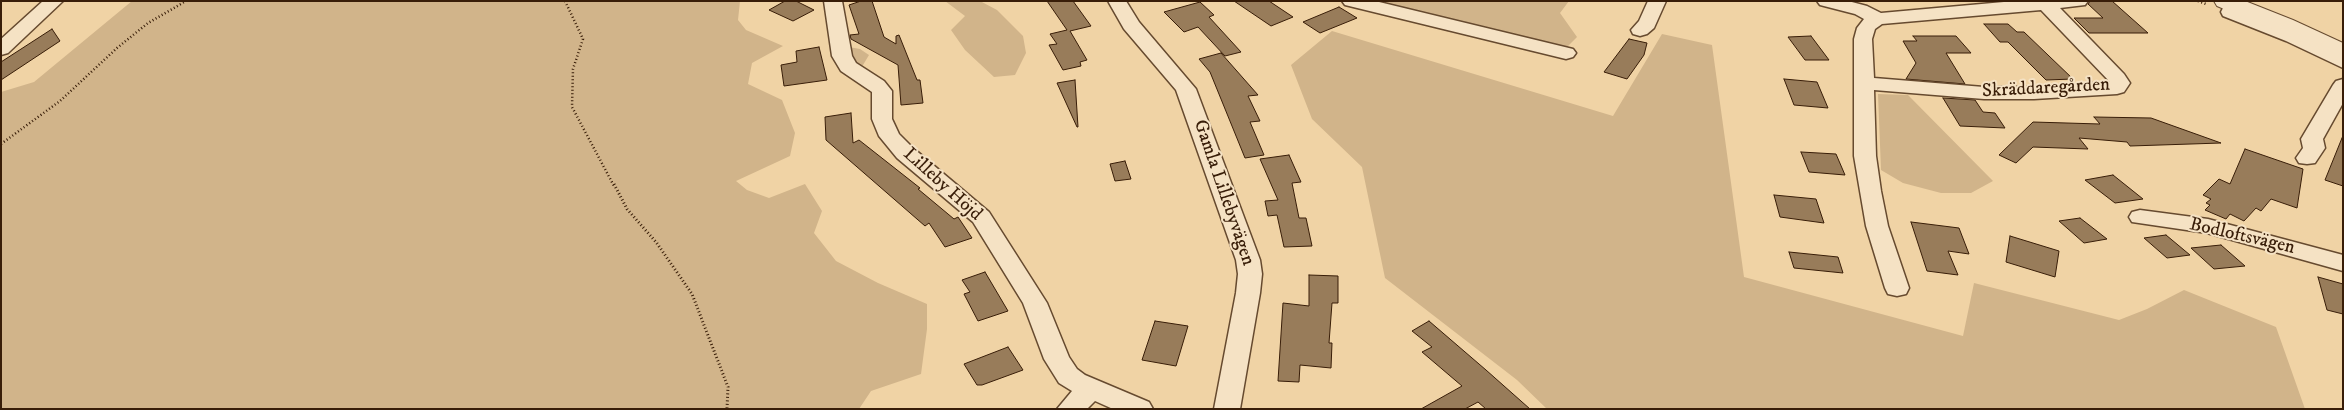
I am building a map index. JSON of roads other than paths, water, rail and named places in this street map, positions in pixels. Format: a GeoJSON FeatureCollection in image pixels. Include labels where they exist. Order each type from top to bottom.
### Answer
{"type":"FeatureCollection","features":[{"type":"Feature","properties":{"kind":"street"},"geometry":{"type":"LineString","coordinates":[[1,49],[54,1]]}},
{"type":"Feature","properties":{"kind":"street","name":"Lilleby Höjd"},"geometry":{"type":"LineString","coordinates":[[833,1],[842,56],[848,66],[877,85],[882,91],[882,119],[890,136],[905,153],[981,217],[1034,303],[1057,359],[1068,376],[1076,382],[1140,409]]}},
{"type":"Feature","properties":{"kind":"street","name":"Gamla Lillebyvägen"},"geometry":{"type":"LineString","coordinates":[[1117,1],[1131,24],[1186,89],[1248,260],[1250,274],[1248,293],[1227,409]]}},
{"type":"Feature","properties":{"kind":"street"},"geometry":{"type":"LineString","coordinates":[[1351,1],[1566,53]]}},
{"type":"Feature","properties":{"kind":"street"},"geometry":{"type":"LineString","coordinates":[[1640,30],[1647,24],[1657,1]]}},
{"type":"Feature","properties":{"kind":"street"},"geometry":{"type":"LineString","coordinates":[[1826,1],[1861,10],[1878,20]]}},
{"type":"Feature","properties":{"kind":"street"},"geometry":{"type":"LineString","coordinates":[[1896,288],[1877,226],[1864,144],[1863,39],[1866,28],[1870,23],[1878,20],[2047,6],[2079,1]]}},
{"type":"Feature","properties":{"kind":"street"},"geometry":{"type":"LineString","coordinates":[[2343,52],[2233,4],[2230,12],[2293,37],[2343,62]]}},
{"type":"Feature","properties":{"kind":"street","name":"Skräddaregården"},"geometry":{"type":"LineString","coordinates":[[1864,83],[1929,90],[2010,94],[2117,88],[2120,83],[2117,78],[2047,6]]}},
{"type":"Feature","properties":{"kind":"street"},"geometry":{"type":"LineString","coordinates":[[1,33],[21,32]]}},
{"type":"Feature","properties":{"kind":"street"},"geometry":{"type":"LineString","coordinates":[[2307,158],[2314,148],[2312,139],[2343,84]]}},
{"type":"Feature","properties":{"kind":"street","name":"Bodloftsvägen"},"geometry":{"type":"LineString","coordinates":[[2140,217],[2208,226],[2343,263]]}},
{"type":"Feature","properties":{"kind":"street"},"geometry":{"type":"LineString","coordinates":[[1070,409],[1091,388]]}}]}
